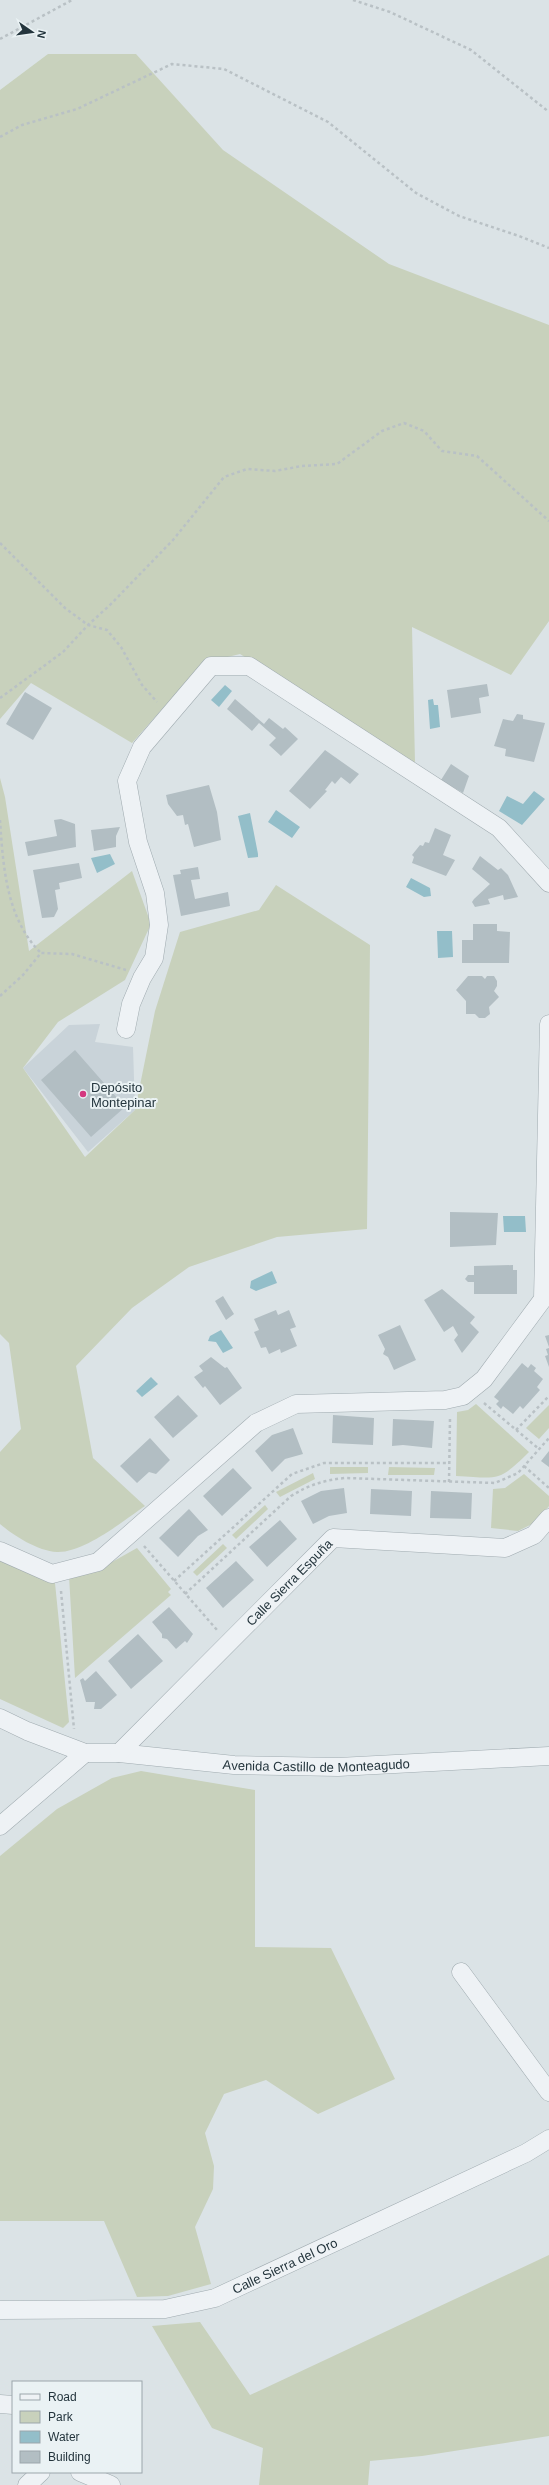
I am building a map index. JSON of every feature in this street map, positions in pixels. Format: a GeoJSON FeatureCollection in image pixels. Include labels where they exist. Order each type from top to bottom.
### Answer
{"type":"FeatureCollection","features":[{"type":"Feature","properties":{"kind":"street"},"geometry":{"type":"LineString","coordinates":[[126,1029],[132,1004],[142,978],[154,958],[159,925],[155,893],[138,842],[127,781],[142,747],[211,666],[249,666],[499,828],[549,883]]}},
{"type":"Feature","properties":{"kind":"street"},"geometry":{"type":"LineString","coordinates":[[0,1552],[52,1574],[98,1562],[256,1423],[296,1404],[450,1399],[463,1396],[484,1379],[546,1299],[549,1024]]}},
{"type":"Feature","properties":{"kind":"street","name":"Calle Sierra Espuña"},"geometry":{"type":"LineString","coordinates":[[119,1753],[334,1538],[505,1548],[534,1535],[549,1518]]}},
{"type":"Feature","properties":{"kind":"street"},"geometry":{"type":"LineString","coordinates":[[0,1718],[27,1731],[80,1751],[0,1826]]}},
{"type":"Feature","properties":{"kind":"street","name":"Avenida Castillo de Monteagudo"},"geometry":{"type":"LineString","coordinates":[[80,1751],[119,1753],[234,1765],[338,1767],[549,1756]]}},
{"type":"Feature","properties":{"kind":"street"},"geometry":{"type":"LineString","coordinates":[[461,1972],[549,2092]]}},
{"type":"Feature","properties":{"kind":"street","name":"Calle Sierra del Oro"},"geometry":{"type":"LineString","coordinates":[[0,2310],[164,2309],[215,2298],[526,2154],[549,2139]]}},
{"type":"Feature","properties":{"kind":"street"},"geometry":{"type":"LineString","coordinates":[[0,2404],[12,2405]]}},
{"type":"Feature","properties":{"kind":"street"},"geometry":{"type":"LineString","coordinates":[[27,2485],[40,2473]]}},
{"type":"Feature","properties":{"kind":"street"},"geometry":{"type":"LineString","coordinates":[[82,2473],[111,2485]]}},
{"type":"Feature","properties":{"kind":"path"},"geometry":{"type":"LineString","coordinates":[[0,39],[72,0]]}},
{"type":"Feature","properties":{"kind":"path"},"geometry":{"type":"LineString","coordinates":[[353,0],[390,12],[471,50],[549,112]]}},
{"type":"Feature","properties":{"kind":"path"},"geometry":{"type":"LineString","coordinates":[[0,137],[22,124],[77,109],[172,64],[224,69],[328,122],[376,159],[416,193],[459,216],[519,236],[549,248]]}},
{"type":"Feature","properties":{"kind":"path"},"geometry":{"type":"LineString","coordinates":[[0,698],[64,652],[88,625],[110,605],[173,540],[224,477],[247,469],[275,471],[302,466],[337,464],[382,431],[404,423],[424,431],[442,451],[477,456],[549,521]]}},
{"type":"Feature","properties":{"kind":"path"},"geometry":{"type":"LineString","coordinates":[[0,543],[65,608],[88,625],[106,630],[121,647],[142,685],[162,708],[171,713]]}},
{"type":"Feature","properties":{"kind":"path"},"geometry":{"type":"LineString","coordinates":[[0,820],[4,876],[17,914],[32,945],[41,953],[72,954],[117,966],[142,978]]}},
{"type":"Feature","properties":{"kind":"path"},"geometry":{"type":"LineString","coordinates":[[0,996],[23,975],[41,953]]}},
{"type":"Feature","properties":{"kind":"path"},"geometry":{"type":"LineString","coordinates":[[469,1390],[539,1449]]}},
{"type":"Feature","properties":{"kind":"path"},"geometry":{"type":"LineString","coordinates":[[516,1430],[549,1396]]}},
{"type":"Feature","properties":{"kind":"path"},"geometry":{"type":"LineString","coordinates":[[449,1482],[450,1399]]}},
{"type":"Feature","properties":{"kind":"path"},"geometry":{"type":"LineString","coordinates":[[185,1594],[291,1496],[308,1486],[324,1480],[345,1478],[495,1484],[507,1479],[524,1466],[549,1438]]}},
{"type":"Feature","properties":{"kind":"path"},"geometry":{"type":"LineString","coordinates":[[174,1581],[292,1474],[324,1463],[449,1463]]}},
{"type":"Feature","properties":{"kind":"path"},"geometry":{"type":"LineString","coordinates":[[524,1466],[549,1488]]}},
{"type":"Feature","properties":{"kind":"path"},"geometry":{"type":"LineString","coordinates":[[132,1532],[229,1643]]}},
{"type":"Feature","properties":{"kind":"path"},"geometry":{"type":"LineString","coordinates":[[60,1572],[80,1751]]}},
{"type":"Feature","properties":{"kind":"shaded area"},"geometry":{"type":"Polygon","coordinates":[[[100,1024],[95,1042],[133,1047],[135,1110],[88,1152],[23,1068],[69,1025],[100,1024]]]}},
{"type":"Feature","properties":{"kind":"green space"},"geometry":{"type":"Polygon","coordinates":[[[48,54],[136,54],[223,150],[389,264],[549,325],[549,621],[511,675],[412,627],[415,763],[240,654],[203,663],[132,743],[31,683],[0,719],[0,90],[48,54]]]}},
{"type":"Feature","properties":{"kind":"green space"},"geometry":{"type":"Polygon","coordinates":[[[0,778],[5,797],[29,951],[132,871],[151,924],[125,980],[58,1022],[23,1068],[85,1157],[135,1110],[155,1011],[180,932],[259,910],[276,885],[370,945],[367,1229],[277,1237],[189,1267],[132,1308],[76,1366],[93,1458],[145,1506],[91,1542],[68,1551],[57,1552],[34,1546],[0,1524],[0,1452],[21,1429],[9,1343],[0,1334],[0,778]]]}},
{"type":"Feature","properties":{"kind":"green space"},"geometry":{"type":"Polygon","coordinates":[[[476,1404],[529,1452],[503,1474],[489,1477],[456,1476],[457,1412],[468,1410],[476,1404]]]}},
{"type":"Feature","properties":{"kind":"green space"},"geometry":{"type":"Polygon","coordinates":[[[549,1405],[549,1428],[539,1439],[526,1428],[549,1405]]]}},
{"type":"Feature","properties":{"kind":"green space"},"geometry":{"type":"Polygon","coordinates":[[[330,1467],[368,1467],[368,1473],[330,1474],[330,1467]]]}},
{"type":"Feature","properties":{"kind":"green space"},"geometry":{"type":"Polygon","coordinates":[[[389,1467],[435,1468],[434,1475],[388,1475],[389,1467]]]}},
{"type":"Feature","properties":{"kind":"green space"},"geometry":{"type":"Polygon","coordinates":[[[313,1473],[315,1479],[280,1497],[276,1492],[313,1473]]]}},
{"type":"Feature","properties":{"kind":"green space"},"geometry":{"type":"Polygon","coordinates":[[[524,1474],[549,1496],[549,1506],[536,1522],[518,1531],[491,1528],[493,1489],[505,1488],[524,1474]]]}},
{"type":"Feature","properties":{"kind":"green space"},"geometry":{"type":"Polygon","coordinates":[[[265,1505],[268,1509],[236,1539],[232,1535],[265,1505]]]}},
{"type":"Feature","properties":{"kind":"green space"},"geometry":{"type":"Polygon","coordinates":[[[223,1544],[227,1548],[197,1576],[193,1572],[223,1544]]]}},
{"type":"Feature","properties":{"kind":"green space"},"geometry":{"type":"Polygon","coordinates":[[[137,1548],[171,1589],[168,1592],[171,1595],[75,1678],[69,1576],[96,1571],[137,1548]]]}},
{"type":"Feature","properties":{"kind":"green space"},"geometry":{"type":"Polygon","coordinates":[[[0,1561],[55,1583],[69,1722],[63,1728],[0,1699],[0,1561]]]}},
{"type":"Feature","properties":{"kind":"green space"},"geometry":{"type":"Polygon","coordinates":[[[141,1771],[255,1790],[255,1947],[331,1948],[395,2079],[318,2114],[266,2080],[224,2094],[205,2133],[214,2166],[213,2189],[195,2227],[211,2284],[168,2296],[137,2297],[104,2221],[0,2221],[0,1856],[57,1809],[112,1778],[141,1771]]]}},
{"type":"Feature","properties":{"kind":"green space"},"geometry":{"type":"Polygon","coordinates":[[[549,2255],[549,2436],[422,2456],[370,2461],[368,2485],[259,2485],[263,2448],[212,2428],[152,2326],[200,2322],[250,2395],[549,2255]]]}},
{"type":"Feature","properties":{"kind":"water"},"geometry":{"type":"Polygon","coordinates":[[[225,685],[232,691],[219,707],[211,700],[225,685]]]}},
{"type":"Feature","properties":{"kind":"water"},"geometry":{"type":"Polygon","coordinates":[[[433,699],[434,705],[438,705],[440,727],[430,729],[428,700],[433,699]]]}},
{"type":"Feature","properties":{"kind":"water"},"geometry":{"type":"Polygon","coordinates":[[[534,791],[545,799],[522,825],[499,811],[507,796],[523,804],[534,791]]]}},
{"type":"Feature","properties":{"kind":"water"},"geometry":{"type":"Polygon","coordinates":[[[276,810],[300,827],[292,838],[268,822],[276,810]]]}},
{"type":"Feature","properties":{"kind":"water"},"geometry":{"type":"Polygon","coordinates":[[[250,813],[258,857],[248,858],[238,816],[250,813]]]}},
{"type":"Feature","properties":{"kind":"water"},"geometry":{"type":"Polygon","coordinates":[[[110,854],[115,864],[97,873],[91,858],[110,854]]]}},
{"type":"Feature","properties":{"kind":"water"},"geometry":{"type":"Polygon","coordinates":[[[411,878],[430,888],[431,896],[424,897],[406,887],[411,878]]]}},
{"type":"Feature","properties":{"kind":"water"},"geometry":{"type":"Polygon","coordinates":[[[437,931],[452,931],[453,957],[438,958],[437,931]]]}},
{"type":"Feature","properties":{"kind":"water"},"geometry":{"type":"Polygon","coordinates":[[[503,1216],[525,1216],[526,1232],[504,1232],[503,1216]]]}},
{"type":"Feature","properties":{"kind":"water"},"geometry":{"type":"Polygon","coordinates":[[[272,1271],[277,1283],[256,1291],[250,1288],[251,1281],[272,1271]]]}},
{"type":"Feature","properties":{"kind":"water"},"geometry":{"type":"Polygon","coordinates":[[[221,1330],[233,1348],[223,1353],[216,1342],[208,1341],[210,1336],[221,1330]]]}},
{"type":"Feature","properties":{"kind":"water"},"geometry":{"type":"Polygon","coordinates":[[[151,1377],[158,1384],[142,1397],[136,1391],[151,1377]]]}},
{"type":"Feature","properties":{"kind":"building"},"geometry":{"type":"Polygon","coordinates":[[[487,684],[489,696],[479,698],[481,713],[451,718],[447,690],[487,684]]]}},
{"type":"Feature","properties":{"kind":"building"},"geometry":{"type":"Polygon","coordinates":[[[25,692],[52,708],[33,740],[6,724],[25,692]]]}},
{"type":"Feature","properties":{"kind":"building"},"geometry":{"type":"Polygon","coordinates":[[[235,699],[264,724],[269,718],[283,729],[285,727],[298,739],[281,756],[269,745],[276,738],[259,723],[252,731],[227,709],[235,699]]]}},
{"type":"Feature","properties":{"kind":"building"},"geometry":{"type":"Polygon","coordinates":[[[517,714],[523,715],[523,719],[545,723],[534,762],[505,756],[506,749],[494,746],[503,719],[513,721],[517,714]]]}},
{"type":"Feature","properties":{"kind":"building"},"geometry":{"type":"Polygon","coordinates":[[[325,750],[359,774],[350,784],[341,777],[335,784],[332,781],[325,790],[327,791],[310,809],[289,791],[325,750]]]}},
{"type":"Feature","properties":{"kind":"building"},"geometry":{"type":"Polygon","coordinates":[[[451,764],[469,776],[463,793],[441,780],[451,764]]]}},
{"type":"Feature","properties":{"kind":"building"},"geometry":{"type":"Polygon","coordinates":[[[209,785],[217,812],[221,840],[194,847],[188,824],[185,825],[183,815],[177,816],[168,804],[166,795],[209,785]]]}},
{"type":"Feature","properties":{"kind":"building"},"geometry":{"type":"Polygon","coordinates":[[[61,819],[75,824],[76,847],[28,856],[25,842],[57,836],[54,820],[61,819]]]}},
{"type":"Feature","properties":{"kind":"building"},"geometry":{"type":"Polygon","coordinates":[[[120,827],[116,836],[116,847],[94,851],[91,830],[120,827]]]}},
{"type":"Feature","properties":{"kind":"building"},"geometry":{"type":"Polygon","coordinates":[[[435,828],[451,835],[443,855],[455,860],[446,876],[412,863],[414,857],[412,855],[420,845],[423,846],[425,842],[429,843],[435,828]]]}},
{"type":"Feature","properties":{"kind":"building"},"geometry":{"type":"Polygon","coordinates":[[[480,856],[498,870],[501,868],[508,875],[518,897],[504,900],[503,895],[488,899],[490,904],[475,907],[472,902],[490,884],[472,869],[480,856]]]}},
{"type":"Feature","properties":{"kind":"building"},"geometry":{"type":"Polygon","coordinates":[[[79,863],[82,878],[59,883],[60,889],[55,890],[58,909],[54,917],[42,918],[33,870],[79,863]]]}},
{"type":"Feature","properties":{"kind":"building"},"geometry":{"type":"Polygon","coordinates":[[[198,867],[200,879],[191,880],[195,899],[228,892],[230,906],[181,916],[173,875],[181,874],[180,870],[198,867]]]}},
{"type":"Feature","properties":{"kind":"building"},"geometry":{"type":"Polygon","coordinates":[[[473,924],[497,924],[497,931],[510,932],[509,963],[462,963],[462,940],[473,940],[473,924]]]}},
{"type":"Feature","properties":{"kind":"building"},"geometry":{"type":"Polygon","coordinates":[[[468,976],[482,976],[485,979],[487,976],[494,976],[497,981],[497,986],[494,991],[499,997],[489,1007],[490,1014],[485,1018],[479,1018],[475,1014],[466,1014],[466,1001],[456,990],[468,976]]]}},
{"type":"Feature","properties":{"kind":"building","name":"Depósito Montepinar"},"geometry":{"type":"Polygon","coordinates":[[[75,1050],[125,1107],[91,1137],[41,1080],[75,1050]]]}},
{"type":"Feature","properties":{"kind":"building"},"geometry":{"type":"Polygon","coordinates":[[[450,1212],[498,1213],[496,1245],[450,1247],[450,1212]]]}},
{"type":"Feature","properties":{"kind":"building"},"geometry":{"type":"Polygon","coordinates":[[[513,1265],[513,1270],[517,1270],[517,1294],[474,1294],[474,1282],[468,1282],[465,1279],[468,1275],[474,1275],[474,1266],[513,1265]]]}},
{"type":"Feature","properties":{"kind":"building"},"geometry":{"type":"Polygon","coordinates":[[[442,1289],[475,1317],[470,1323],[479,1332],[462,1353],[454,1340],[458,1335],[453,1326],[444,1332],[424,1300],[442,1289]]]}},
{"type":"Feature","properties":{"kind":"building"},"geometry":{"type":"Polygon","coordinates":[[[223,1296],[234,1314],[226,1320],[215,1301],[223,1296]]]}},
{"type":"Feature","properties":{"kind":"building"},"geometry":{"type":"Polygon","coordinates":[[[276,1310],[278,1315],[289,1310],[296,1327],[290,1329],[297,1346],[281,1353],[280,1349],[269,1354],[266,1347],[261,1348],[254,1332],[259,1330],[254,1319],[276,1310]]]}},
{"type":"Feature","properties":{"kind":"building"},"geometry":{"type":"Polygon","coordinates":[[[400,1325],[416,1360],[394,1370],[388,1357],[383,1354],[385,1349],[378,1335],[400,1325]]]}},
{"type":"Feature","properties":{"kind":"building"},"geometry":{"type":"Polygon","coordinates":[[[549,1335],[549,1347],[545,1336],[549,1335]]]}},
{"type":"Feature","properties":{"kind":"building"},"geometry":{"type":"Polygon","coordinates":[[[549,1348],[549,1367],[545,1356],[548,1355],[546,1349],[549,1348]]]}},
{"type":"Feature","properties":{"kind":"building"},"geometry":{"type":"Polygon","coordinates":[[[211,1357],[225,1368],[227,1367],[242,1388],[220,1405],[205,1386],[203,1388],[194,1377],[203,1371],[199,1366],[211,1357]]]}},
{"type":"Feature","properties":{"kind":"building"},"geometry":{"type":"Polygon","coordinates":[[[522,1363],[528,1368],[531,1364],[536,1368],[534,1371],[543,1379],[537,1387],[540,1390],[523,1409],[520,1406],[513,1414],[503,1406],[501,1409],[496,1404],[499,1401],[494,1397],[522,1363]]]}},
{"type":"Feature","properties":{"kind":"building"},"geometry":{"type":"Polygon","coordinates":[[[178,1395],[198,1416],[173,1438],[154,1417],[178,1395]]]}},
{"type":"Feature","properties":{"kind":"building"},"geometry":{"type":"Polygon","coordinates":[[[333,1415],[374,1418],[373,1445],[332,1443],[333,1415]]]}},
{"type":"Feature","properties":{"kind":"building"},"geometry":{"type":"Polygon","coordinates":[[[393,1419],[434,1421],[432,1448],[403,1445],[392,1446],[393,1419]]]}},
{"type":"Feature","properties":{"kind":"building"},"geometry":{"type":"Polygon","coordinates":[[[293,1428],[303,1454],[285,1459],[272,1472],[255,1451],[272,1435],[293,1428]]]}},
{"type":"Feature","properties":{"kind":"building"},"geometry":{"type":"Polygon","coordinates":[[[150,1438],[170,1460],[156,1474],[149,1472],[137,1483],[120,1466],[150,1438]]]}},
{"type":"Feature","properties":{"kind":"building"},"geometry":{"type":"Polygon","coordinates":[[[549,1451],[549,1467],[541,1461],[549,1451]]]}},
{"type":"Feature","properties":{"kind":"building"},"geometry":{"type":"Polygon","coordinates":[[[233,1468],[252,1488],[222,1516],[203,1496],[233,1468]]]}},
{"type":"Feature","properties":{"kind":"building"},"geometry":{"type":"Polygon","coordinates":[[[344,1488],[347,1513],[329,1516],[313,1524],[301,1501],[321,1491],[344,1488]]]}},
{"type":"Feature","properties":{"kind":"building"},"geometry":{"type":"Polygon","coordinates":[[[371,1489],[412,1491],[411,1516],[370,1514],[371,1489]]]}},
{"type":"Feature","properties":{"kind":"building"},"geometry":{"type":"Polygon","coordinates":[[[431,1491],[472,1493],[471,1519],[430,1518],[431,1491]]]}},
{"type":"Feature","properties":{"kind":"building"},"geometry":{"type":"Polygon","coordinates":[[[189,1509],[208,1530],[198,1536],[178,1557],[159,1538],[189,1509]]]}},
{"type":"Feature","properties":{"kind":"building"},"geometry":{"type":"Polygon","coordinates":[[[280,1520],[297,1539],[267,1567],[249,1547],[280,1520]]]}},
{"type":"Feature","properties":{"kind":"building"},"geometry":{"type":"Polygon","coordinates":[[[236,1561],[254,1580],[223,1608],[206,1588],[236,1561]]]}},
{"type":"Feature","properties":{"kind":"building"},"geometry":{"type":"Polygon","coordinates":[[[169,1607],[193,1634],[187,1643],[185,1641],[176,1649],[167,1639],[162,1638],[162,1634],[152,1622],[169,1607]]]}},
{"type":"Feature","properties":{"kind":"building"},"geometry":{"type":"Polygon","coordinates":[[[138,1634],[163,1661],[131,1689],[108,1661],[138,1634]]]}},
{"type":"Feature","properties":{"kind":"building"},"geometry":{"type":"Polygon","coordinates":[[[96,1671],[117,1695],[101,1709],[94,1709],[95,1702],[86,1702],[80,1680],[83,1678],[85,1681],[96,1671]]]}},
{"type":"Feature","properties":{"kind":"place","name":"Depósito Montepinar"},"geometry":{"type":"Point","coordinates":[83,1094]}}]}
